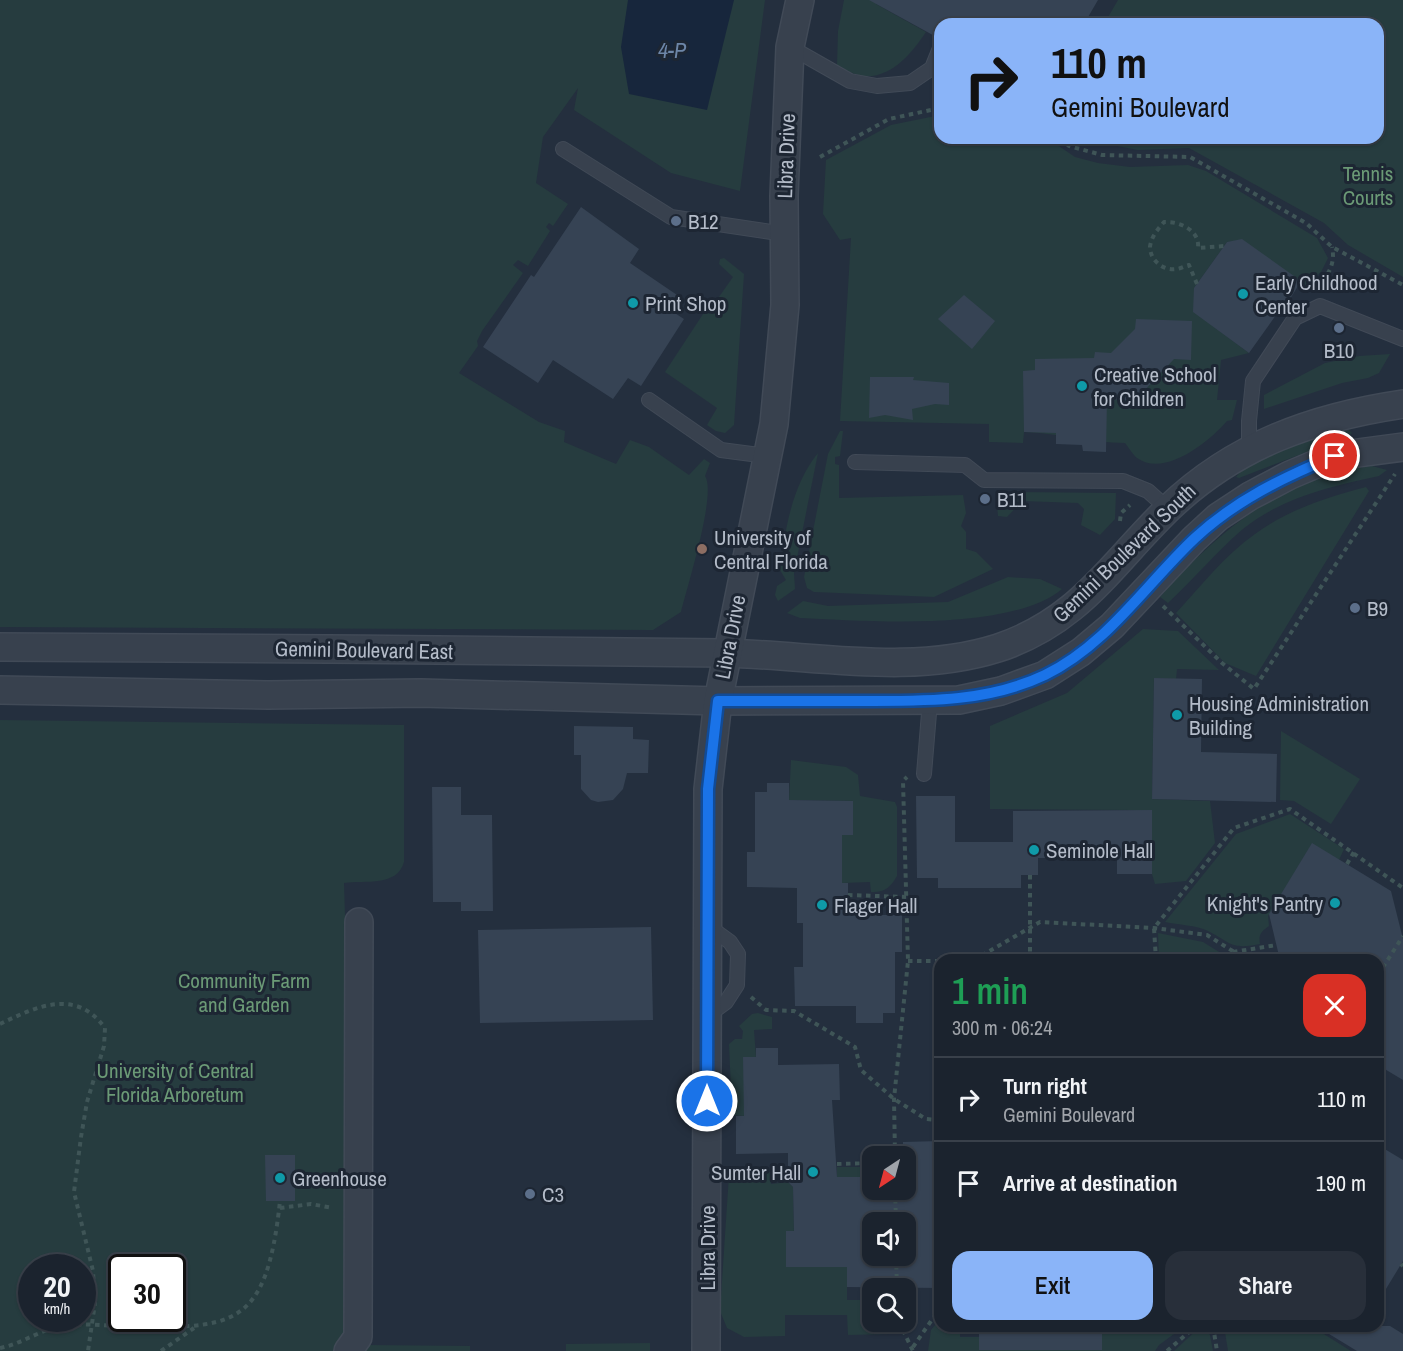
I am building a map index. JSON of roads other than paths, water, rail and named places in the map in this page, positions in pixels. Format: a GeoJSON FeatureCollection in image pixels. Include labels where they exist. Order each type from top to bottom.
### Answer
{"type":"FeatureCollection","features":[{"type":"Feature","properties":{"kind":"street","name":"Libra Drive"},"geometry":{"type":"LineString","coordinates":[[706,1351],[708,789],[718,701],[774,424],[785,305],[784,196],[790,47],[800,0]]}},
{"type":"Feature","properties":{"kind":"street","name":"Gemini Boulevard South"},"geometry":{"type":"LineString","coordinates":[[727,653],[913,663],[966,656],[998,648],[1039,632],[1072,609],[1168,508],[1197,483],[1249,448],[1319,420],[1361,410],[1403,404]]}},
{"type":"Feature","properties":{"kind":"street","name":"Gemini Boulevard East"},"geometry":{"type":"LineString","coordinates":[[0,690],[268,695],[421,693],[718,701],[959,699],[1001,691],[1045,675],[1081,652],[1147,589],[1194,539],[1218,517],[1250,496],[1290,475],[1335,456],[1400,459]]}},
{"type":"Feature","properties":{"kind":"street"},"geometry":{"type":"LineString","coordinates":[[1168,508],[1194,539]]}},
{"type":"Feature","properties":{"kind":"street","name":"Gemini Boulevard East"},"geometry":{"type":"LineString","coordinates":[[0,647],[727,653]]}},
{"type":"Feature","properties":{"kind":"street"},"geometry":{"type":"LineString","coordinates":[[348,1351],[358,1337],[359,922]]}},
{"type":"Feature","properties":{"kind":"lane"},"geometry":{"type":"LineString","coordinates":[[790,47],[850,81],[878,86],[910,83],[932,68],[934,63]]}},
{"type":"Feature","properties":{"kind":"lane"},"geometry":{"type":"LineString","coordinates":[[563,149],[671,217],[785,234]]}},
{"type":"Feature","properties":{"kind":"lane"},"geometry":{"type":"LineString","coordinates":[[1249,448],[1253,381],[1295,318],[1320,306],[1403,339]]}},
{"type":"Feature","properties":{"kind":"lane"},"geometry":{"type":"LineString","coordinates":[[649,400],[721,450],[767,456]]}},
{"type":"Feature","properties":{"kind":"lane"},"geometry":{"type":"LineString","coordinates":[[855,462],[964,465],[984,480],[1123,481],[1148,491],[1168,508]]}},
{"type":"Feature","properties":{"kind":"lane"},"geometry":{"type":"LineString","coordinates":[[924,774],[930,701]]}},
{"type":"Feature","properties":{"kind":"lane"},"geometry":{"type":"LineString","coordinates":[[707,1016],[726,1002],[737,985],[738,954],[730,942],[708,926]]}},
{"type":"Feature","properties":{"kind":"water","name":"4-P"},"geometry":{"type":"Polygon","coordinates":[[[628,0],[734,0],[707,110],[629,94],[621,47],[628,0]]]}},
{"type":"Feature","properties":{"kind":"place","name":"B12"},"geometry":{"type":"Point","coordinates":[676,221]}},
{"type":"Feature","properties":{"kind":"place","name":"Early Childhood Center"},"geometry":{"type":"Point","coordinates":[1243,294]}},
{"type":"Feature","properties":{"kind":"place","name":"Print Shop"},"geometry":{"type":"Point","coordinates":[633,303]}},
{"type":"Feature","properties":{"kind":"place","name":"B10"},"geometry":{"type":"Point","coordinates":[1339,328]}},
{"type":"Feature","properties":{"kind":"place","name":"Creative School for Children"},"geometry":{"type":"Point","coordinates":[1082,386]}},
{"type":"Feature","properties":{"kind":"place","name":"B11"},"geometry":{"type":"Point","coordinates":[985,499]}},
{"type":"Feature","properties":{"kind":"place","name":"University of Central Florida"},"geometry":{"type":"Point","coordinates":[702,549]}},
{"type":"Feature","properties":{"kind":"place","name":"B9"},"geometry":{"type":"Point","coordinates":[1355,608]}},
{"type":"Feature","properties":{"kind":"place","name":"Housing Administration Building"},"geometry":{"type":"Point","coordinates":[1177,715]}},
{"type":"Feature","properties":{"kind":"place","name":"Seminole Hall"},"geometry":{"type":"Point","coordinates":[1034,850]}},
{"type":"Feature","properties":{"kind":"place","name":"Knight's Pantry"},"geometry":{"type":"Point","coordinates":[1335,903]}},
{"type":"Feature","properties":{"kind":"place","name":"Flager Hall"},"geometry":{"type":"Point","coordinates":[822,905]}},
{"type":"Feature","properties":{"kind":"place","name":"Sumter Hall"},"geometry":{"type":"Point","coordinates":[813,1172]}},
{"type":"Feature","properties":{"kind":"place","name":"Greenhouse"},"geometry":{"type":"Point","coordinates":[280,1178]}},
{"type":"Feature","properties":{"kind":"place","name":"C3"},"geometry":{"type":"Point","coordinates":[530,1194]}},
{"type":"Feature","properties":{"kind":"park label","name":"Tennis Courts"},"geometry":{"type":"Point","coordinates":[1368,185]}},
{"type":"Feature","properties":{"kind":"park label","name":"Community Farm and Garden"},"geometry":{"type":"Point","coordinates":[244,992]}},
{"type":"Feature","properties":{"kind":"park label","name":"University of Central Florida Arboretum"},"geometry":{"type":"Point","coordinates":[175,1082]}}]}
